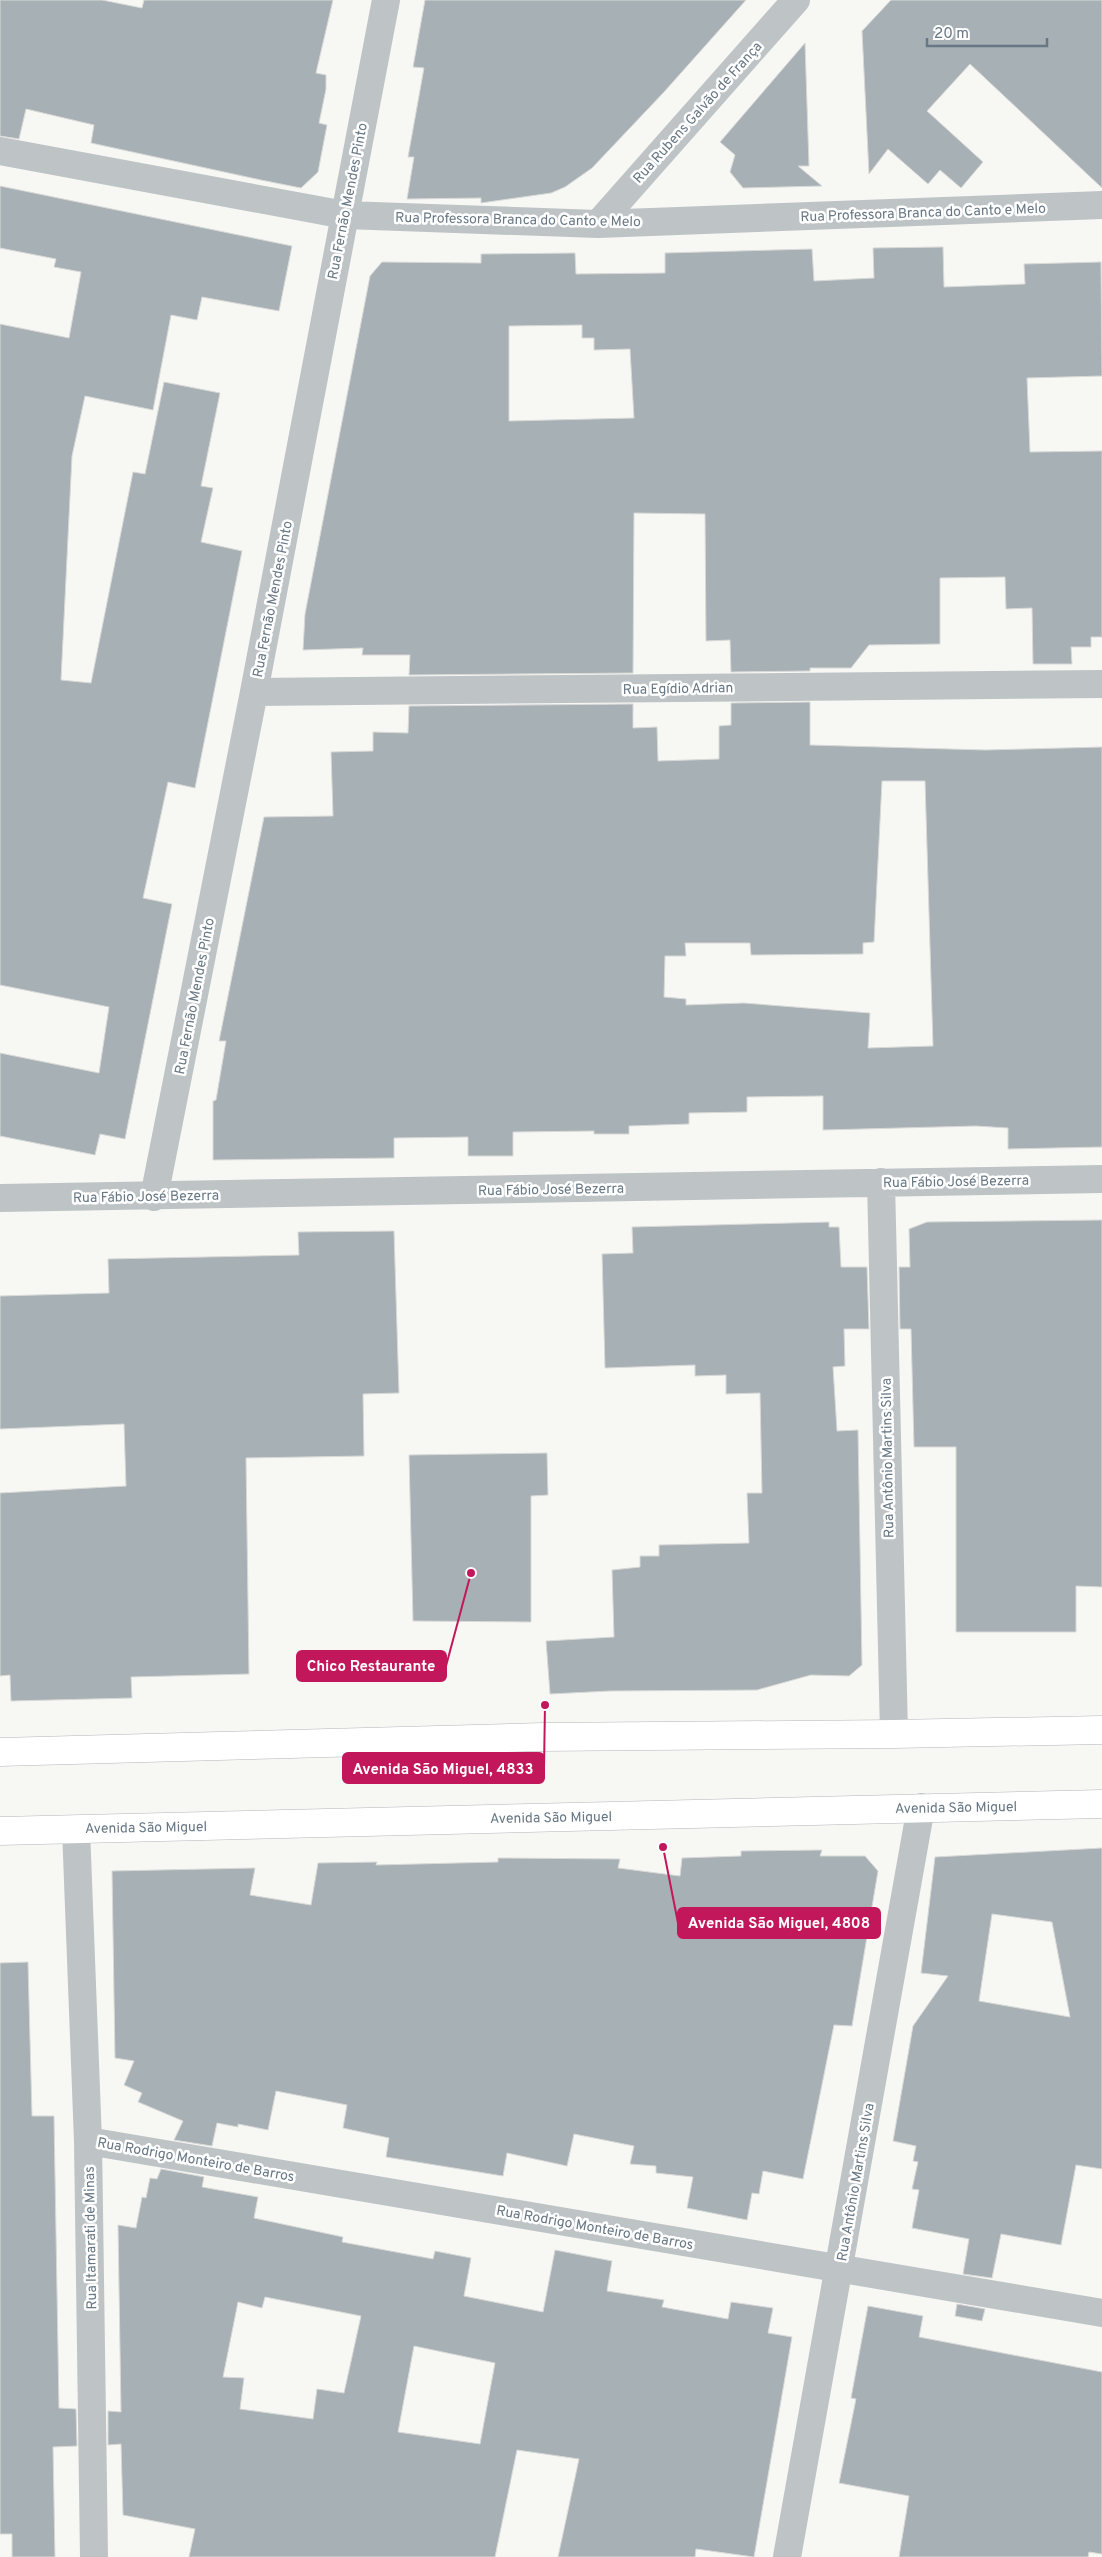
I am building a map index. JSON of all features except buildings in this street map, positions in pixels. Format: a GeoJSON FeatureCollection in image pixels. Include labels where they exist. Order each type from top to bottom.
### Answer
{"type":"FeatureCollection","features":[{"type":"Feature","properties":{"kind":"main road"},"geometry":{"type":"LineString","coordinates":[[0,1752],[542,1737],[1102,1730]]}},
{"type":"Feature","properties":{"kind":"main road","name":"Avenida São Miguel"},"geometry":{"type":"LineString","coordinates":[[0,1831],[1102,1804]]}},
{"type":"Feature","properties":{"kind":"street","name":"Rua Fernão Mendes Pinto"},"geometry":{"type":"LineString","coordinates":[[154,1197],[254,692],[386,0]]}},
{"type":"Feature","properties":{"kind":"street","name":"Rua Rubens Galvão de França"},"geometry":{"type":"LineString","coordinates":[[598,224],[796,0]]}},
{"type":"Feature","properties":{"kind":"street","name":"Rua Professora Branca do Canto e Melo"},"geometry":{"type":"LineString","coordinates":[[0,151],[345,215],[598,224],[1102,205]]}},
{"type":"Feature","properties":{"kind":"street","name":"Rua Egídio Adrian"},"geometry":{"type":"LineString","coordinates":[[254,692],[1102,684]]}},
{"type":"Feature","properties":{"kind":"street","name":"Rua Fábio José Bezerra"},"geometry":{"type":"LineString","coordinates":[[0,1198],[154,1197],[1102,1179]]}},
{"type":"Feature","properties":{"kind":"street","name":"Rua Antônio Martins Silva"},"geometry":{"type":"LineString","coordinates":[[881,1182],[894,1734]]}},
{"type":"Feature","properties":{"kind":"street","name":"Rua Antônio Martins Silva"},"geometry":{"type":"LineString","coordinates":[[787,2557],[921,1807]]}},
{"type":"Feature","properties":{"kind":"street","name":"Rua Itamarati de Minas"},"geometry":{"type":"LineString","coordinates":[[76,1829],[88,2141],[94,2557]]}},
{"type":"Feature","properties":{"kind":"street","name":"Rua Rodrigo Monteiro de Barros"},"geometry":{"type":"LineString","coordinates":[[88,2141],[1102,2312]]}},
{"type":"Feature","properties":{"kind":"place","name":"Chico Restaurante"},"geometry":{"type":"Point","coordinates":[471,1573]}},
{"type":"Feature","properties":{"kind":"place","name":"Avenida São Miguel, 4833"},"geometry":{"type":"Point","coordinates":[545,1705]}},
{"type":"Feature","properties":{"kind":"place","name":"Avenida São Miguel, 4808"},"geometry":{"type":"Point","coordinates":[663,1847]}}]}
